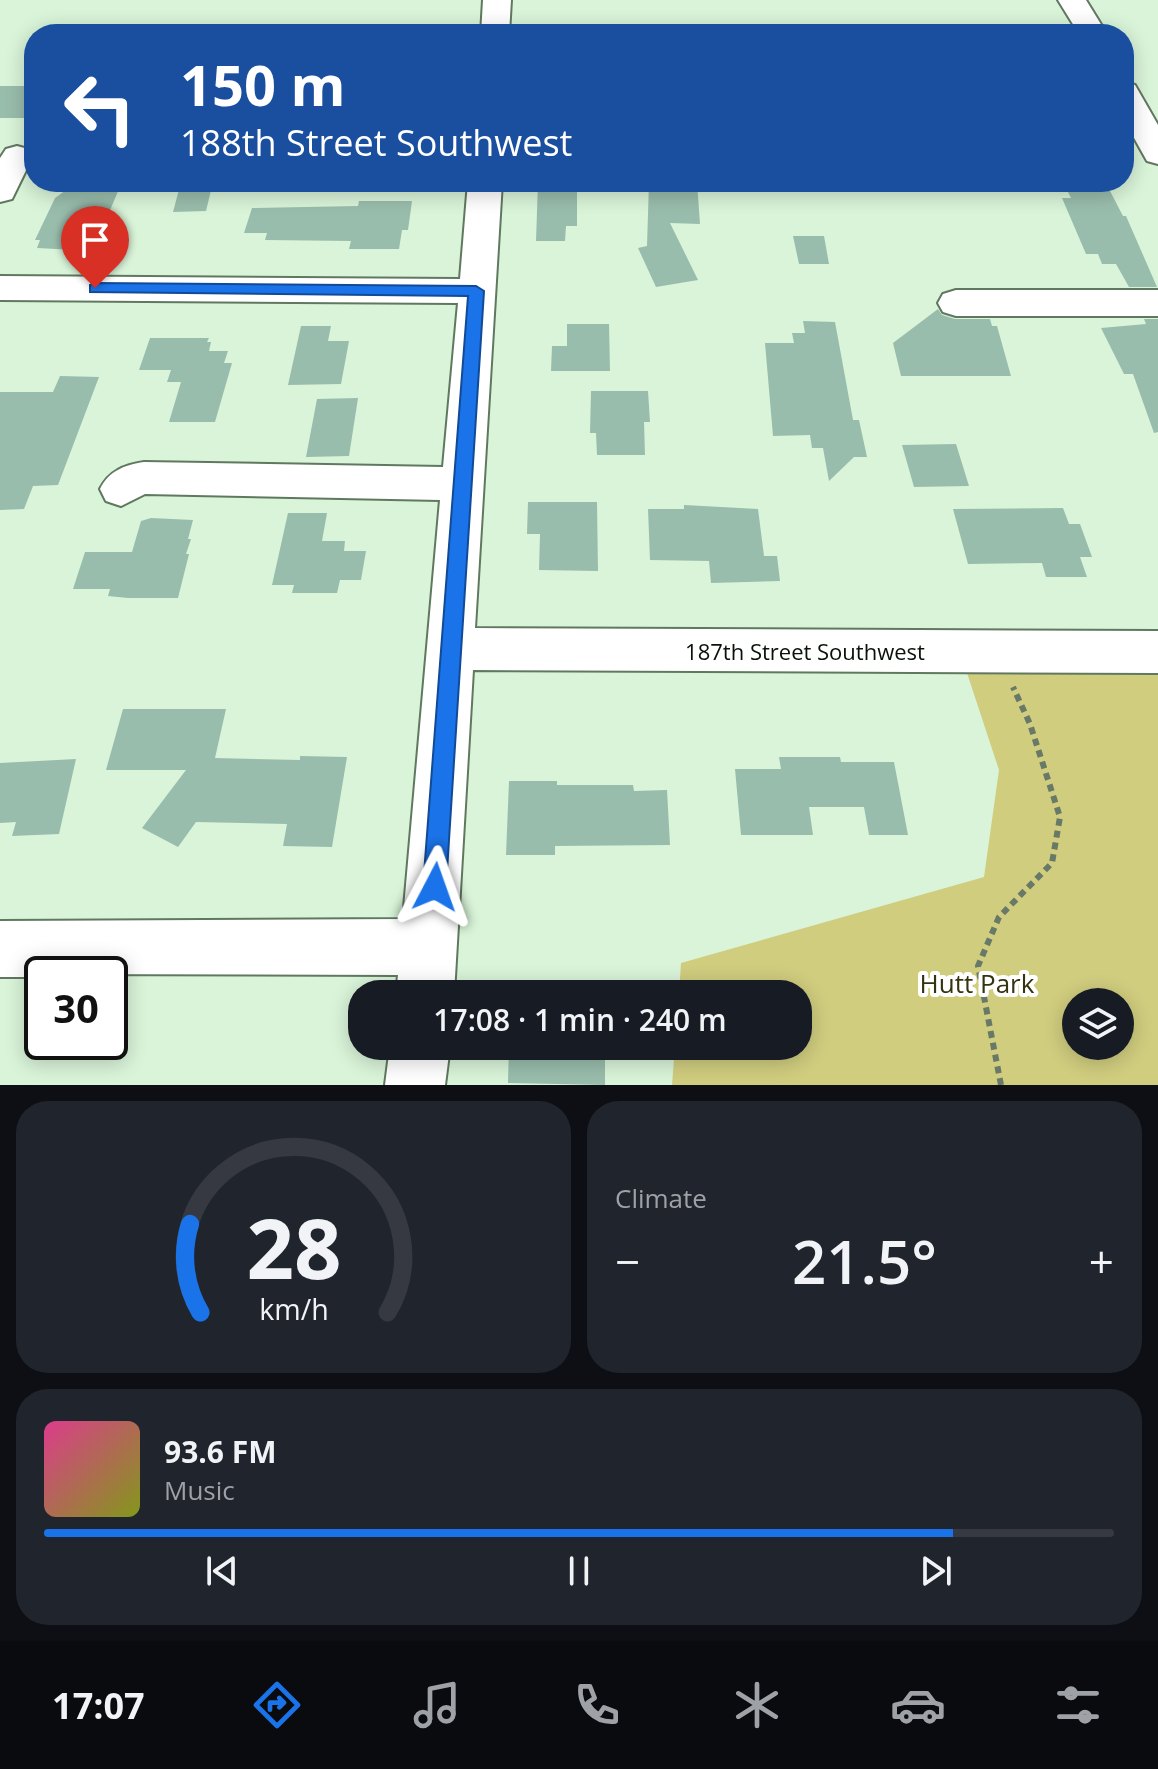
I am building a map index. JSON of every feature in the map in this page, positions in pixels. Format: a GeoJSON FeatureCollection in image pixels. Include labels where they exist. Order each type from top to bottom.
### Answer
{"type":"FeatureCollection","features":[{"type":"Feature","properties":{"kind":"street"},"geometry":{"type":"LineString","coordinates":[[496,24],[497,0]]}},
{"type":"Feature","properties":{"kind":"street"},"geometry":{"type":"LineString","coordinates":[[1072,0],[1087,24]]}},
{"type":"Feature","properties":{"kind":"street"},"geometry":{"type":"LineString","coordinates":[[1134,110],[1158,154]]}},
{"type":"Feature","properties":{"kind":"street"},"geometry":{"type":"LineString","coordinates":[[0,192],[17,156]]}},
{"type":"Feature","properties":{"kind":"street"},"geometry":{"type":"LineString","coordinates":[[0,949],[428,970],[484,192]]}},
{"type":"Feature","properties":{"kind":"street"},"geometry":{"type":"LineString","coordinates":[[0,288],[476,291]]}},
{"type":"Feature","properties":{"kind":"street"},"geometry":{"type":"LineString","coordinates":[[956,303],[1158,303]]}},
{"type":"Feature","properties":{"kind":"street"},"geometry":{"type":"LineString","coordinates":[[121,489],[134,480],[144,478],[463,484]]}},
{"type":"Feature","properties":{"kind":"street","name":"187th Street Southwest"},"geometry":{"type":"LineString","coordinates":[[452,649],[1158,652]]}},
{"type":"Feature","properties":{"kind":"street"},"geometry":{"type":"LineString","coordinates":[[415,1085],[418,1060]]}},
{"type":"Feature","properties":{"kind":"path"},"geometry":{"type":"LineString","coordinates":[[996,652],[1030,724],[1060,817],[1052,863],[999,917],[978,966],[1001,1085]]}},
{"type":"Feature","properties":{"kind":"green space","name":"Hutt Park"},"geometry":{"type":"Polygon","coordinates":[[[1158,671],[1158,1085],[672,1085],[674,1060],[812,1060],[812,980],[680,980],[681,963],[984,877],[999,770],[967,673],[1158,671]]]}},
{"type":"Feature","properties":{"kind":"building"},"geometry":{"type":"Polygon","coordinates":[[[0,86],[24,86],[24,118],[0,118],[0,86]]]}},
{"type":"Feature","properties":{"kind":"building"},"geometry":{"type":"Polygon","coordinates":[[[63,192],[118,192],[102,229],[97,234],[86,234],[75,250],[37,248],[40,240],[35,240],[55,198],[63,192]]]}},
{"type":"Feature","properties":{"kind":"building"},"geometry":{"type":"Polygon","coordinates":[[[178,192],[211,192],[206,211],[173,212],[178,192]]]}},
{"type":"Feature","properties":{"kind":"building"},"geometry":{"type":"Polygon","coordinates":[[[538,192],[577,192],[577,226],[566,226],[565,241],[536,241],[538,192]]]}},
{"type":"Feature","properties":{"kind":"building"},"geometry":{"type":"Polygon","coordinates":[[[649,192],[698,192],[700,224],[670,223],[698,280],[656,287],[638,248],[647,246],[649,192]]]}},
{"type":"Feature","properties":{"kind":"building"},"geometry":{"type":"Polygon","coordinates":[[[1068,192],[1111,192],[1123,216],[1126,216],[1157,287],[1129,287],[1116,264],[1102,264],[1098,254],[1086,254],[1062,198],[1071,198],[1068,192]]]}},
{"type":"Feature","properties":{"kind":"building"},"geometry":{"type":"Polygon","coordinates":[[[359,201],[412,201],[408,230],[402,230],[399,249],[349,249],[351,241],[265,240],[267,233],[244,233],[252,208],[358,206],[359,201]]]}},
{"type":"Feature","properties":{"kind":"building"},"geometry":{"type":"Polygon","coordinates":[[[793,236],[824,236],[829,264],[799,264],[793,236]]]}},
{"type":"Feature","properties":{"kind":"building"},"geometry":{"type":"Polygon","coordinates":[[[938,309],[942,315],[955,319],[990,319],[992,326],[997,326],[1011,376],[901,376],[893,343],[938,309]]]}},
{"type":"Feature","properties":{"kind":"building"},"geometry":{"type":"Polygon","coordinates":[[[1144,319],[1158,319],[1158,432],[1154,433],[1133,374],[1124,374],[1101,328],[1146,324],[1144,319]]]}},
{"type":"Feature","properties":{"kind":"building"},"geometry":{"type":"Polygon","coordinates":[[[803,321],[835,322],[853,420],[859,420],[867,457],[854,457],[829,481],[823,448],[812,448],[810,435],[773,436],[765,343],[794,343],[792,333],[805,333],[803,321]]]}},
{"type":"Feature","properties":{"kind":"building"},"geometry":{"type":"Polygon","coordinates":[[[567,324],[609,324],[610,371],[551,371],[552,346],[567,346],[567,324]]]}},
{"type":"Feature","properties":{"kind":"building"},"geometry":{"type":"Polygon","coordinates":[[[301,326],[331,326],[328,341],[349,341],[341,384],[288,385],[301,326]]]}},
{"type":"Feature","properties":{"kind":"building"},"geometry":{"type":"Polygon","coordinates":[[[150,338],[209,338],[209,351],[228,351],[224,363],[232,363],[215,422],[169,422],[181,382],[167,382],[171,370],[139,370],[150,338]]]}},
{"type":"Feature","properties":{"kind":"building"},"geometry":{"type":"Polygon","coordinates":[[[60,376],[99,377],[58,485],[33,486],[24,509],[0,510],[0,392],[53,392],[60,376]]]}},
{"type":"Feature","properties":{"kind":"building"},"geometry":{"type":"Polygon","coordinates":[[[591,391],[648,391],[650,422],[644,422],[645,455],[597,455],[596,433],[590,433],[591,391]]]}},
{"type":"Feature","properties":{"kind":"building"},"geometry":{"type":"Polygon","coordinates":[[[358,398],[349,456],[306,457],[317,399],[358,398]]]}},
{"type":"Feature","properties":{"kind":"building"},"geometry":{"type":"Polygon","coordinates":[[[956,444],[969,486],[914,487],[902,445],[956,444]]]}},
{"type":"Feature","properties":{"kind":"building"},"geometry":{"type":"Polygon","coordinates":[[[528,502],[597,502],[598,571],[539,570],[540,534],[527,534],[528,502]]]}},
{"type":"Feature","properties":{"kind":"building"},"geometry":{"type":"Polygon","coordinates":[[[684,505],[758,509],[764,556],[777,556],[780,581],[711,583],[709,561],[650,560],[648,509],[684,509],[684,505]]]}},
{"type":"Feature","properties":{"kind":"building"},"geometry":{"type":"Polygon","coordinates":[[[1063,508],[1069,524],[1080,524],[1092,557],[1080,557],[1087,577],[1046,577],[1042,563],[968,564],[953,509],[1063,508]]]}},
{"type":"Feature","properties":{"kind":"building"},"geometry":{"type":"Polygon","coordinates":[[[288,513],[327,513],[322,541],[345,541],[344,551],[366,551],[361,580],[340,580],[337,593],[292,593],[294,585],[272,585],[288,513]]]}},
{"type":"Feature","properties":{"kind":"building"},"geometry":{"type":"Polygon","coordinates":[[[151,518],[193,520],[186,554],[189,554],[178,598],[128,598],[108,596],[110,589],[73,589],[85,552],[132,552],[141,521],[151,518]]]}},
{"type":"Feature","properties":{"kind":"building"},"geometry":{"type":"Polygon","coordinates":[[[123,709],[226,709],[215,758],[300,760],[300,756],[347,757],[332,847],[283,846],[287,824],[196,822],[178,847],[142,828],[186,770],[106,770],[123,709]]]}},
{"type":"Feature","properties":{"kind":"building"},"geometry":{"type":"Polygon","coordinates":[[[779,757],[840,757],[841,762],[894,762],[908,835],[869,835],[864,807],[809,807],[813,835],[741,835],[735,769],[781,769],[779,757]]]}},
{"type":"Feature","properties":{"kind":"building"},"geometry":{"type":"Polygon","coordinates":[[[76,759],[59,834],[12,836],[16,822],[0,823],[0,763],[76,759]]]}},
{"type":"Feature","properties":{"kind":"building"},"geometry":{"type":"Polygon","coordinates":[[[509,781],[557,781],[557,785],[633,785],[634,791],[667,790],[670,845],[555,846],[555,855],[506,855],[509,781]]]}},
{"type":"Feature","properties":{"kind":"building"},"geometry":{"type":"Polygon","coordinates":[[[509,1060],[605,1060],[605,1085],[508,1083],[509,1060]]]}},
{"type":"Feature","properties":{"kind":"route"},"geometry":{"type":"LineString","coordinates":[[95,288],[476,291],[435,887]]}}]}
